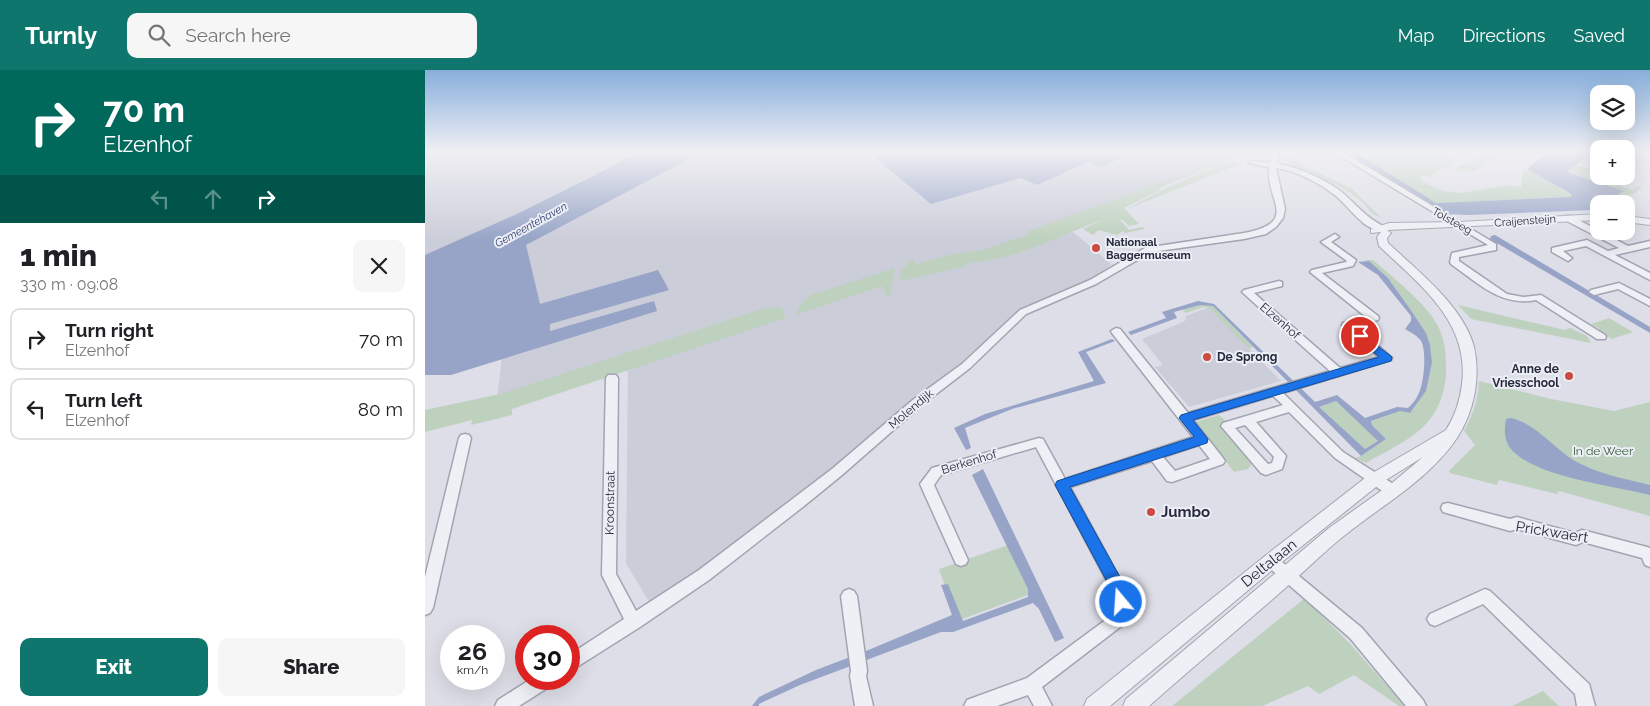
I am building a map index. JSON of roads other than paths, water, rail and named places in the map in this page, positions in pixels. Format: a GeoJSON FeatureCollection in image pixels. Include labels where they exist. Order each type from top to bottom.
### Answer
{"type":"FeatureCollection","features":[{"type":"Feature","properties":{"kind":"street","name":"Molendijk"},"geometry":{"type":"LineString","coordinates":[[580,657],[704,575],[837,472],[918,402],[976,358],[1023,312],[1093,282],[1148,250],[1263,232],[1279,218],[1281,209],[1274,181]]}},
{"type":"Feature","properties":{"kind":"street"},"geometry":{"type":"LineString","coordinates":[[1316,181],[1339,194],[1346,201],[1356,220],[1380,231]]}},
{"type":"Feature","properties":{"kind":"street","name":"Tolsteeg"},"geometry":{"type":"LineString","coordinates":[[1383,181],[1455,225],[1492,244],[1493,248],[1455,255],[1454,262],[1504,296],[1523,300],[1538,297],[1601,337]]}},
{"type":"Feature","properties":{"kind":"street","name":"Craijensteijn"},"geometry":{"type":"LineString","coordinates":[[1380,231],[1590,217]]}},
{"type":"Feature","properties":{"kind":"street"},"geometry":{"type":"LineString","coordinates":[[1568,218],[1627,249]]}},
{"type":"Feature","properties":{"kind":"street"},"geometry":{"type":"LineString","coordinates":[[1635,220],[1650,222]]}},
{"type":"Feature","properties":{"kind":"street","name":"Deltalaan"},"geometry":{"type":"LineString","coordinates":[[1133,706],[1334,534],[1393,491],[1438,453],[1453,432],[1465,408],[1467,398],[1469,370],[1467,344],[1449,312],[1433,294],[1423,288],[1373,241],[1372,235],[1380,231]]}},
{"type":"Feature","properties":{"kind":"street"},"geometry":{"type":"LineString","coordinates":[[1185,418],[1387,358],[1347,325],[1374,318],[1315,272],[1350,264],[1352,260],[1325,242],[1335,238]]}},
{"type":"Feature","properties":{"kind":"street"},"geometry":{"type":"LineString","coordinates":[[1568,258],[1555,250],[1587,243],[1650,277]]}},
{"type":"Feature","properties":{"kind":"street"},"geometry":{"type":"LineString","coordinates":[[1607,254],[1650,244]]}},
{"type":"Feature","properties":{"kind":"street","name":"Elzenhof"},"geometry":{"type":"LineString","coordinates":[[1279,284],[1247,292],[1338,373]]}},
{"type":"Feature","properties":{"kind":"street"},"geometry":{"type":"LineString","coordinates":[[1593,292],[1619,286],[1650,303]]}},
{"type":"Feature","properties":{"kind":"street"},"geometry":{"type":"LineString","coordinates":[[1116,331],[1219,461],[1171,477],[1155,455]]}},
{"type":"Feature","properties":{"kind":"street","name":"Kroonstraat"},"geometry":{"type":"LineString","coordinates":[[612,378],[609,576],[634,622]]}},
{"type":"Feature","properties":{"kind":"street"},"geometry":{"type":"LineString","coordinates":[[1276,392],[1339,454],[1393,491]]}},
{"type":"Feature","properties":{"kind":"street"},"geometry":{"type":"LineString","coordinates":[[1248,420],[1291,407]]}},
{"type":"Feature","properties":{"kind":"street","name":"Deltalaan"},"geometry":{"type":"LineString","coordinates":[[1094,706],[1271,561],[1375,479],[1453,432]]}},
{"type":"Feature","properties":{"kind":"street"},"geometry":{"type":"LineString","coordinates":[[425,608],[465,438]]}},
{"type":"Feature","properties":{"kind":"street"},"geometry":{"type":"LineString","coordinates":[[973,706],[1032,685],[1123,616],[1118,588],[1062,485],[1202,439]]}},
{"type":"Feature","properties":{"kind":"street","name":"Berkenhof"},"geometry":{"type":"LineString","coordinates":[[961,560],[927,484],[937,471],[1039,442],[1062,485]]}},
{"type":"Feature","properties":{"kind":"street","name":"Prickwaert"},"geometry":{"type":"LineString","coordinates":[[1448,508],[1510,525],[1517,524],[1576,539],[1581,536],[1647,553],[1650,561]]}},
{"type":"Feature","properties":{"kind":"street"},"geometry":{"type":"LineString","coordinates":[[1271,561],[1357,632],[1417,706]]}},
{"type":"Feature","properties":{"kind":"street"},"geometry":{"type":"LineString","coordinates":[[849,596],[854,649],[864,706]]}},
{"type":"Feature","properties":{"kind":"street"},"geometry":{"type":"LineString","coordinates":[[1435,619],[1485,596],[1583,690],[1586,706]]}},
{"type":"Feature","properties":{"kind":"street"},"geometry":{"type":"LineString","coordinates":[[1032,685],[1043,706]]}},
{"type":"Feature","properties":{"kind":"street"},"geometry":{"type":"LineString","coordinates":[[504,706],[529,690]]}},
{"type":"Feature","properties":{"kind":"water","name":"Gemeentehaven"},"geometry":{"type":"Polygon","coordinates":[[[584,181],[648,181],[526,245],[540,304],[658,270],[669,290],[550,324],[550,331],[654,301],[657,311],[451,375],[425,375],[425,255],[517,214],[584,181]]]}},
{"type":"Feature","properties":{"kind":"water"},"geometry":{"type":"Polygon","coordinates":[[[903,181],[1012,181],[931,204],[903,181]]]}},
{"type":"Feature","properties":{"kind":"water"},"geometry":{"type":"Polygon","coordinates":[[[1027,181],[1047,181],[1037,185],[1027,181]]]}},
{"type":"Feature","properties":{"kind":"water"},"geometry":{"type":"Polygon","coordinates":[[[1389,181],[1400,181],[1436,203],[1571,197],[1572,195],[1568,192],[1547,181],[1590,181],[1590,185],[1606,185],[1624,191],[1618,195],[1590,195],[1590,210],[1469,215],[1446,214],[1389,181]]]}},
{"type":"Feature","properties":{"kind":"water"},"geometry":{"type":"Polygon","coordinates":[[[1495,235],[1650,327],[1650,333],[1490,239],[1491,236],[1495,235]]]}},
{"type":"Feature","properties":{"kind":"water"},"geometry":{"type":"Polygon","coordinates":[[[1369,261],[1388,278],[1426,333],[1430,345],[1432,363],[1426,391],[1410,413],[1400,411],[1371,421],[1372,425],[1386,439],[1361,456],[1213,306],[1200,305],[1174,312],[1177,318],[1131,335],[1128,332],[1166,318],[1162,312],[1198,301],[1214,304],[1315,402],[1337,395],[1365,418],[1397,407],[1408,408],[1417,397],[1422,384],[1424,368],[1423,346],[1418,337],[1405,329],[1411,321],[1411,316],[1378,275],[1358,262],[1369,261]],[[1336,401],[1319,407],[1365,449],[1378,441],[1336,401]]]}},
{"type":"Feature","properties":{"kind":"water"},"geometry":{"type":"Polygon","coordinates":[[[1112,339],[1115,341],[1086,352],[1106,383],[1012,409],[965,428],[971,448],[966,450],[954,428],[985,414],[1094,381],[1078,352],[1112,339]]]}},
{"type":"Feature","properties":{"kind":"water"},"geometry":{"type":"Polygon","coordinates":[[[1511,418],[1529,425],[1567,456],[1584,466],[1612,476],[1650,485],[1650,495],[1576,479],[1537,467],[1522,459],[1511,449],[1506,438],[1506,419],[1511,418]]]}},
{"type":"Feature","properties":{"kind":"water"},"geometry":{"type":"Polygon","coordinates":[[[983,469],[1064,638],[1055,642],[1039,609],[1033,603],[953,632],[941,632],[800,685],[759,704],[759,706],[752,706],[759,697],[816,670],[952,615],[941,585],[948,584],[963,621],[1028,597],[1028,589],[972,475],[983,469]]]}},
{"type":"Feature","properties":{"kind":"place","name":"Nationaal Baggermuseum"},"geometry":{"type":"Point","coordinates":[1096,248]}},
{"type":"Feature","properties":{"kind":"place","name":"De Sprong"},"geometry":{"type":"Point","coordinates":[1207,357]}},
{"type":"Feature","properties":{"kind":"place","name":"Anne de Vriesschool"},"geometry":{"type":"Point","coordinates":[1569,376]}},
{"type":"Feature","properties":{"kind":"place","name":"Jumbo"},"geometry":{"type":"Point","coordinates":[1151,512]}},
{"type":"Feature","properties":{"kind":"park label","name":"In de Weer"},"geometry":{"type":"Point","coordinates":[1603,451]}}]}
